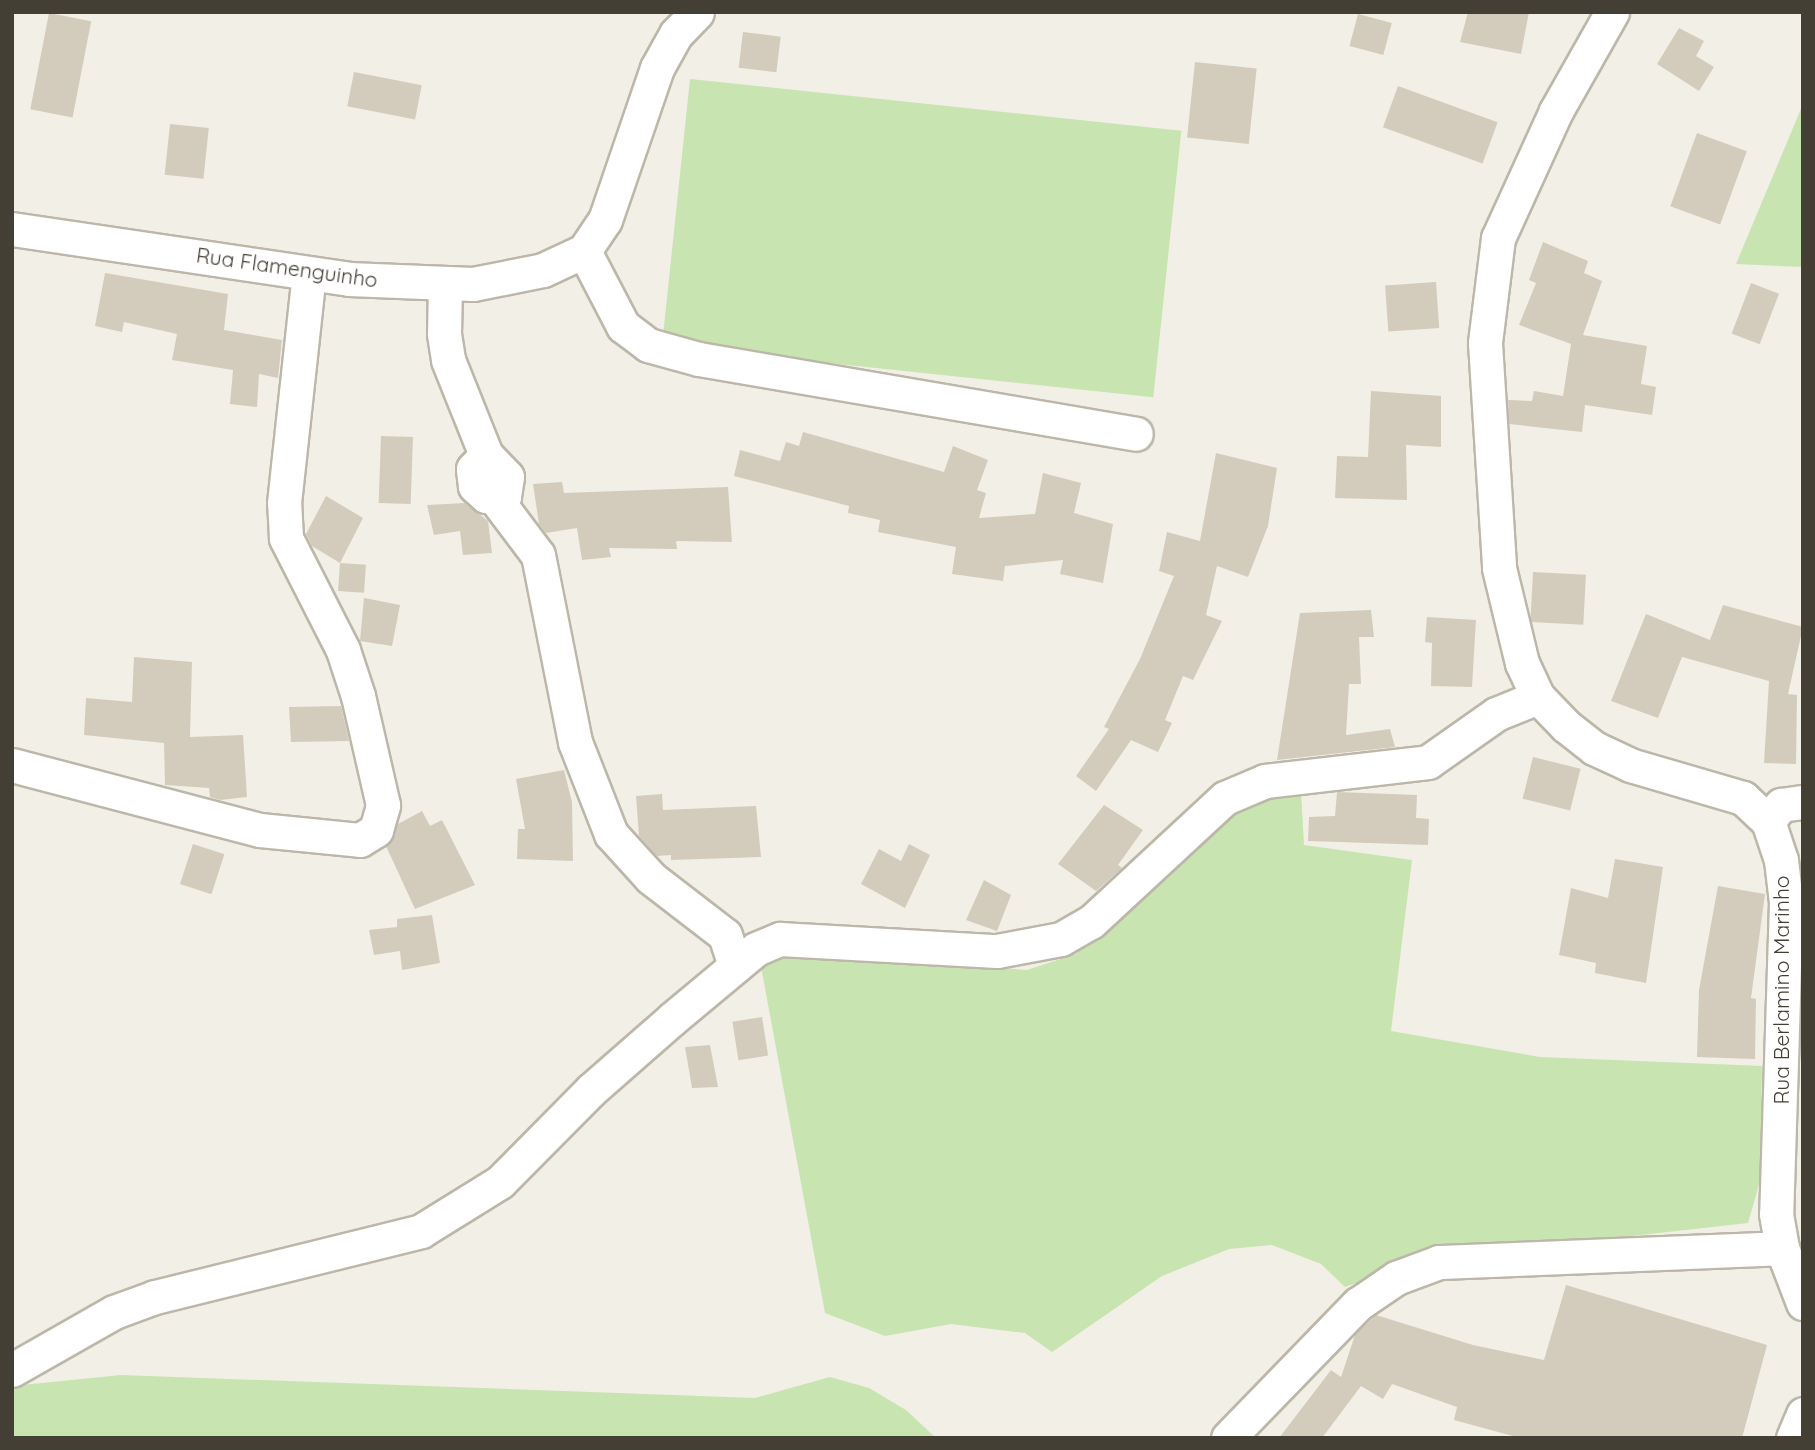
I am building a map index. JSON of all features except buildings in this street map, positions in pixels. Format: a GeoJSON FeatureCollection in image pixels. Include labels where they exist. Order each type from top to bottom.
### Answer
{"type":"FeatureCollection","features":[{"type":"Feature","properties":{"kind":"street"},"geometry":{"type":"LineString","coordinates":[[697,12],[676,34],[657,68],[605,220],[584,251],[622,326],[648,345],[699,359],[1136,434]]}},
{"type":"Feature","properties":{"kind":"street","name":"Rua Berlamino Marinho"},"geometry":{"type":"LineString","coordinates":[[1612,12],[1556,111],[1508,211],[1499,238],[1489,306],[1486,405],[1497,557],[1511,629],[1538,697],[1594,748],[1630,765],[1743,798],[1768,821],[1781,860],[1786,902],[1791,1117],[1776,1214],[1782,1248],[1803,1303]]}},
{"type":"Feature","properties":{"kind":"street","name":"Rua Flamenguinho"},"geometry":{"type":"LineString","coordinates":[[12,229],[309,273],[445,283],[473,284],[543,270],[584,251]]}},
{"type":"Feature","properties":{"kind":"street"},"geometry":{"type":"LineString","coordinates":[[12,765],[260,830],[360,840],[376,830],[383,805],[358,696],[343,650],[286,538],[284,503],[309,273]]}},
{"type":"Feature","properties":{"kind":"street"},"geometry":{"type":"LineString","coordinates":[[445,283],[444,334],[448,360],[486,455],[507,477],[504,497],[495,498],[538,555],[575,742],[611,834],[651,878],[725,935],[735,966]]}},
{"type":"Feature","properties":{"kind":"street"},"geometry":{"type":"LineString","coordinates":[[12,1370],[114,1312],[156,1297],[421,1231],[500,1182],[591,1090],[735,966],[780,939],[997,951],[1061,939],[1091,922],[1225,798],[1265,781],[1428,762],[1496,714],[1538,697]]}},
{"type":"Feature","properties":{"kind":"street"},"geometry":{"type":"LineString","coordinates":[[1768,821],[1781,805],[1803,802]]}},
{"type":"Feature","properties":{"kind":"street"},"geometry":{"type":"LineString","coordinates":[[1228,1438],[1358,1304],[1396,1278],[1440,1262],[1782,1248]]}},
{"type":"Feature","properties":{"kind":"street"},"geometry":{"type":"LineString","coordinates":[[1793,1438],[1803,1414]]}},
{"type":"Feature","properties":{"kind":"green space"},"geometry":{"type":"Polygon","coordinates":[[[690,79],[1181,131],[1153,397],[662,346],[690,79]]]}},
{"type":"Feature","properties":{"kind":"green space"},"geometry":{"type":"Polygon","coordinates":[[[1803,104],[1803,267],[1736,264],[1803,104]]]}},
{"type":"Feature","properties":{"kind":"green space"},"geometry":{"type":"Polygon","coordinates":[[[1301,791],[1304,845],[1412,860],[1391,1031],[1540,1057],[1762,1066],[1760,1181],[1748,1223],[1579,1242],[1370,1278],[1345,1287],[1321,1264],[1272,1245],[1229,1249],[1162,1276],[1052,1352],[1025,1333],[951,1324],[885,1336],[825,1313],[760,961],[821,954],[1027,970],[1076,954],[1205,835],[1242,808],[1282,793],[1301,791]]]}},
{"type":"Feature","properties":{"kind":"green space"},"geometry":{"type":"Polygon","coordinates":[[[121,1375],[755,1398],[830,1377],[869,1388],[906,1410],[936,1438],[12,1438],[12,1386],[121,1375]]]}}]}
